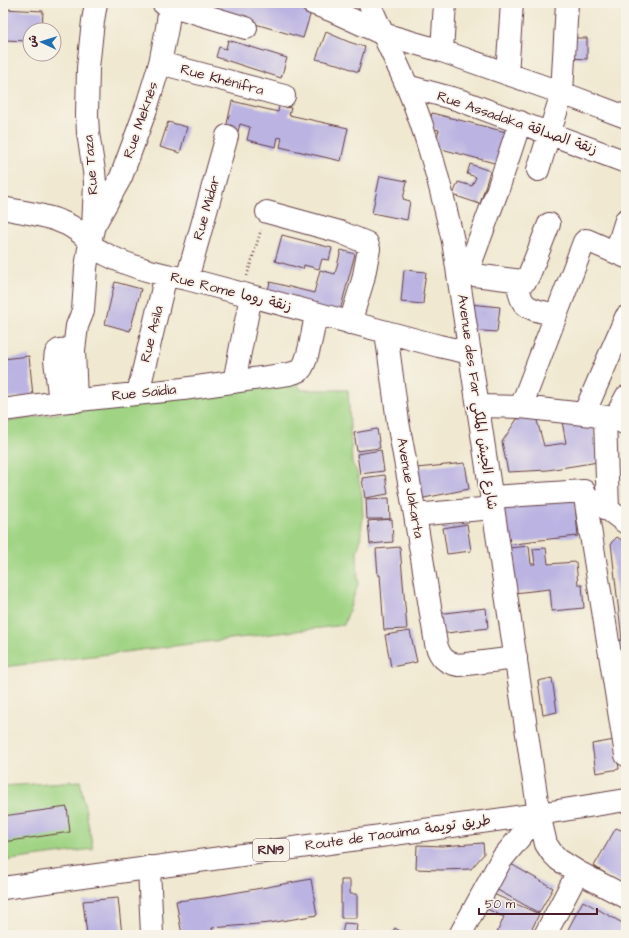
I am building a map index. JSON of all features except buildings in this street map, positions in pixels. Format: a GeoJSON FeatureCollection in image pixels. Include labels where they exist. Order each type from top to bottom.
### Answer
{"type":"FeatureCollection","features":[{"type":"Feature","properties":{"kind":"street","name":"Rue Taza"},"geometry":{"type":"LineString","coordinates":[[68,401],[77,326],[83,311],[95,183],[87,114],[88,68],[96,3]]}},
{"type":"Feature","properties":{"kind":"street"},"geometry":{"type":"LineString","coordinates":[[312,3],[383,34],[442,51],[626,117]]}},
{"type":"Feature","properties":{"kind":"street","name":"Avenue des Far شارع الجيش الملكي"},"geometry":{"type":"LineString","coordinates":[[369,3],[407,86],[427,141],[462,273],[470,353],[492,503],[539,814],[546,844],[559,860],[578,872],[626,897]]}},
{"type":"Feature","properties":{"kind":"street"},"geometry":{"type":"LineString","coordinates":[[442,51],[445,3]]}},
{"type":"Feature","properties":{"kind":"street"},"geometry":{"type":"LineString","coordinates":[[507,74],[512,3]]}},
{"type":"Feature","properties":{"kind":"street"},"geometry":{"type":"LineString","coordinates":[[538,170],[562,93],[567,3]]}},
{"type":"Feature","properties":{"kind":"street","name":"Rue Meknès"},"geometry":{"type":"LineString","coordinates":[[91,236],[121,177],[146,109],[160,64],[167,28],[166,4]]}},
{"type":"Feature","properties":{"kind":"street"},"geometry":{"type":"LineString","coordinates":[[166,4],[246,28]]}},
{"type":"Feature","properties":{"kind":"street","name":"Rue Khénifra"},"geometry":{"type":"LineString","coordinates":[[160,64],[284,96]]}},
{"type":"Feature","properties":{"kind":"street","name":"Rue Assadaka زنقة الصداقة"},"geometry":{"type":"LineString","coordinates":[[407,86],[459,100],[626,162]]}},
{"type":"Feature","properties":{"kind":"street"},"geometry":{"type":"LineString","coordinates":[[520,122],[498,189],[462,273],[517,281],[526,280],[549,224]]}},
{"type":"Feature","properties":{"kind":"street","name":"Rue Midar"},"geometry":{"type":"LineString","coordinates":[[187,279],[227,136]]}},
{"type":"Feature","properties":{"kind":"street"},"geometry":{"type":"LineString","coordinates":[[267,212],[340,232],[367,243],[369,247],[363,280],[350,323]]}},
{"type":"Feature","properties":{"kind":"street","name":"Rue Rome زنقة روما"},"geometry":{"type":"LineString","coordinates":[[3,214],[59,221],[74,228],[82,234],[91,236],[96,248],[117,260],[166,275],[187,279],[350,323],[470,353]]}},
{"type":"Feature","properties":{"kind":"street"},"geometry":{"type":"LineString","coordinates":[[521,407],[585,241],[587,240],[621,254],[626,220]]}},
{"type":"Feature","properties":{"kind":"street","name":"Rue Asila"},"geometry":{"type":"LineString","coordinates":[[138,393],[166,275]]}},
{"type":"Feature","properties":{"kind":"street"},"geometry":{"type":"LineString","coordinates":[[517,281],[522,300],[525,304],[538,311],[556,315]]}},
{"type":"Feature","properties":{"kind":"street"},"geometry":{"type":"LineString","coordinates":[[234,382],[246,295]]}},
{"type":"Feature","properties":{"kind":"street","name":"Rue Saïdia"},"geometry":{"type":"LineString","coordinates":[[3,410],[285,376],[301,369],[303,365],[309,347],[316,314]]}},
{"type":"Feature","properties":{"kind":"street"},"geometry":{"type":"LineString","coordinates":[[584,414],[626,317]]}},
{"type":"Feature","properties":{"kind":"street","name":"Avenue Jakarta"},"geometry":{"type":"LineString","coordinates":[[386,332],[398,422],[438,652],[447,662],[458,665],[516,658]]}},
{"type":"Feature","properties":{"kind":"street"},"geometry":{"type":"LineString","coordinates":[[608,510],[615,420],[626,397]]}},
{"type":"Feature","properties":{"kind":"street"},"geometry":{"type":"LineString","coordinates":[[478,406],[521,407],[584,414],[615,420]]}},
{"type":"Feature","properties":{"kind":"street"},"geometry":{"type":"LineString","coordinates":[[415,515],[584,491],[626,523]]}},
{"type":"Feature","properties":{"kind":"street"},"geometry":{"type":"LineString","coordinates":[[584,491],[626,755]]}},
{"type":"Feature","properties":{"kind":"street","name":"Route de Taouima طريق تويمة"},"geometry":{"type":"LineString","coordinates":[[3,888],[539,814],[626,800]]}},
{"type":"Feature","properties":{"kind":"street"},"geometry":{"type":"LineString","coordinates":[[460,935],[501,860],[539,814]]}},
{"type":"Feature","properties":{"kind":"street"},"geometry":{"type":"LineString","coordinates":[[149,867],[152,935]]}},
{"type":"Feature","properties":{"kind":"street"},"geometry":{"type":"LineString","coordinates":[[545,935],[578,872]]}},
{"type":"Feature","properties":{"kind":"path"},"geometry":{"type":"LineString","coordinates":[[246,295],[267,212]]}},
{"type":"Feature","properties":{"kind":"green space"},"geometry":{"type":"Polygon","coordinates":[[[295,378],[301,390],[348,390],[352,463],[357,472],[362,495],[363,516],[360,542],[357,552],[358,584],[344,625],[3,667],[3,422],[295,378]]]}},
{"type":"Feature","properties":{"kind":"green space"},"geometry":{"type":"Polygon","coordinates":[[[80,781],[93,849],[3,861],[3,786],[80,781]]]}}]}
